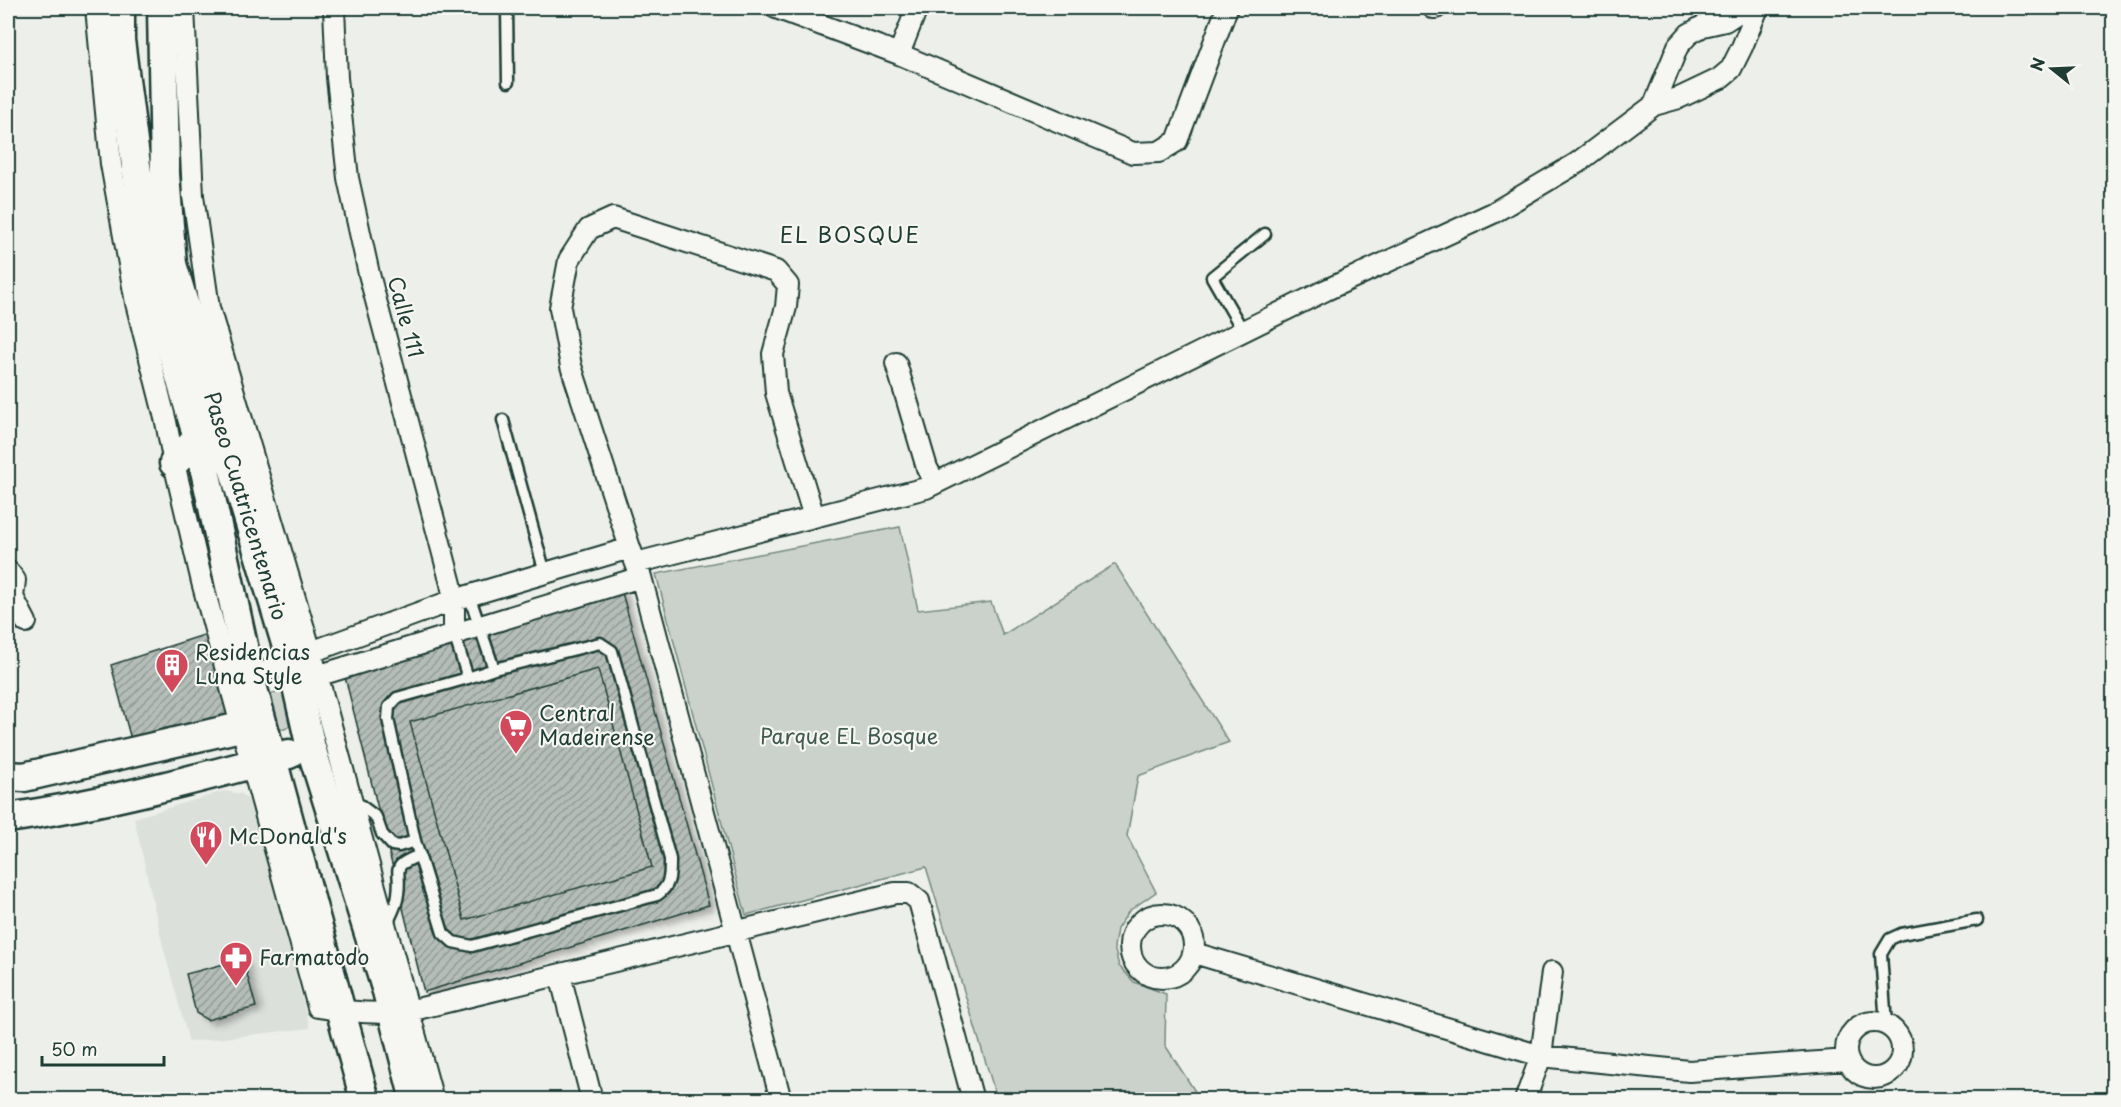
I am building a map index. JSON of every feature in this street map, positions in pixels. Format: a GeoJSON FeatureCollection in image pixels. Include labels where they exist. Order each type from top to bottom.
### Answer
{"type":"FeatureCollection","features":[{"type":"Feature","properties":{"kind":"street","name":"Paseo Cuatricentenario"},"geometry":{"type":"LineString","coordinates":[[96,8],[111,164],[136,303],[202,582],[252,725],[340,1010],[365,1100]]}},
{"type":"Feature","properties":{"kind":"street","name":"Paseo Cuatricentenario"},"geometry":{"type":"LineString","coordinates":[[120,8],[120,40],[150,275],[198,438],[250,678],[252,725]]}},
{"type":"Feature","properties":{"kind":"street","name":"Paseo Cuatricentenario"},"geometry":{"type":"LineString","coordinates":[[162,8],[165,174],[172,264],[304,668],[351,798],[385,927],[415,1100]]}},
{"type":"Feature","properties":{"kind":"street","name":"Paseo Cuatricentenario"},"geometry":{"type":"LineString","coordinates":[[184,8],[193,196],[209,308],[304,668],[311,748],[400,1012],[433,1100]]}},
{"type":"Feature","properties":{"kind":"street","name":"Calle 111"},"geometry":{"type":"LineString","coordinates":[[334,8],[337,78],[348,178],[369,274],[461,597],[453,634]]}},
{"type":"Feature","properties":{"kind":"street"},"geometry":{"type":"LineString","coordinates":[[776,8],[899,54],[1133,153],[1160,152],[1177,141],[1227,8]]}},
{"type":"Feature","properties":{"kind":"street"},"geometry":{"type":"LineString","coordinates":[[899,54],[917,8]]}},
{"type":"Feature","properties":{"kind":"street"},"geometry":{"type":"LineString","coordinates":[[1654,105],[1678,46],[1689,34],[1703,26],[1725,21],[1744,8]]}},
{"type":"Feature","properties":{"kind":"street"},"geometry":{"type":"LineString","coordinates":[[304,668],[461,597],[545,573],[636,562],[926,488],[1243,331],[1493,213],[1577,163],[1654,105],[1679,98],[1719,79],[1731,69],[1743,47],[1758,8]]}},
{"type":"Feature","properties":{"kind":"street"},"geometry":{"type":"LineString","coordinates":[[1725,21],[1737,34],[1743,47]]}},
{"type":"Feature","properties":{"kind":"street"},"geometry":{"type":"LineString","coordinates":[[781,1100],[636,562],[571,366],[560,308],[569,260],[589,229],[613,218],[776,271],[789,285],[786,308],[772,354],[776,393],[814,517]]}},
{"type":"Feature","properties":{"kind":"street"},"geometry":{"type":"LineString","coordinates":[[896,363],[927,468],[935,483]]}},
{"type":"Feature","properties":{"kind":"street"},"geometry":{"type":"LineString","coordinates":[[174,463],[198,438]]}},
{"type":"Feature","properties":{"kind":"street"},"geometry":{"type":"LineString","coordinates":[[250,678],[453,634],[636,562]]}},
{"type":"Feature","properties":{"kind":"street"},"geometry":{"type":"LineString","coordinates":[[8,572],[15,580],[10,596],[26,622]]}},
{"type":"Feature","properties":{"kind":"street"},"geometry":{"type":"LineString","coordinates":[[8,776],[24,777],[252,725]]}},
{"type":"Feature","properties":{"kind":"street"},"geometry":{"type":"LineString","coordinates":[[8,818],[118,797],[311,748]]}},
{"type":"Feature","properties":{"kind":"street"},"geometry":{"type":"LineString","coordinates":[[340,1010],[400,1012],[895,893],[909,893],[919,901],[973,1100]]}},
{"type":"Feature","properties":{"kind":"street"},"geometry":{"type":"LineString","coordinates":[[1194,953],[1541,1056],[1689,1071],[1848,1060]]}},
{"type":"Feature","properties":{"kind":"street"},"geometry":{"type":"LineString","coordinates":[[1525,1100],[1541,1056],[1552,972]]}},
{"type":"Feature","properties":{"kind":"street"},"geometry":{"type":"LineString","coordinates":[[560,975],[592,1100]]}},
{"type":"Feature","properties":{"kind":"street"},"geometry":{"type":"LineString","coordinates":[[1877,1022],[1886,1024],[1894,1030],[1902,1046],[1899,1064],[1885,1076],[1867,1078],[1852,1068],[1848,1060],[1848,1041],[1859,1027],[1877,1022]]}},
{"type":"Feature","properties":{"kind":"lane"},"geometry":{"type":"LineString","coordinates":[[507,8],[508,82]]}},
{"type":"Feature","properties":{"kind":"lane"},"geometry":{"type":"LineString","coordinates":[[1243,331],[1212,277],[1265,234]]}},
{"type":"Feature","properties":{"kind":"lane"},"geometry":{"type":"LineString","coordinates":[[502,420],[545,573]]}},
{"type":"Feature","properties":{"kind":"lane"},"geometry":{"type":"LineString","coordinates":[[461,597],[480,625],[494,669]]}},
{"type":"Feature","properties":{"kind":"lane"},"geometry":{"type":"LineString","coordinates":[[453,634],[468,678]]}},
{"type":"Feature","properties":{"kind":"lane"},"geometry":{"type":"LineString","coordinates":[[600,643],[612,651],[670,859],[670,879],[664,891],[657,895],[472,946],[453,942],[443,933],[415,841],[388,719],[389,707],[397,698],[494,669],[600,643]]}},
{"type":"Feature","properties":{"kind":"lane"},"geometry":{"type":"LineString","coordinates":[[351,798],[376,817],[382,834],[392,845],[399,846],[415,841]]}},
{"type":"Feature","properties":{"kind":"lane"},"geometry":{"type":"LineString","coordinates":[[385,927],[399,893],[398,870],[400,865],[420,855]]}},
{"type":"Feature","properties":{"kind":"lane"},"geometry":{"type":"LineString","coordinates":[[1886,1024],[1881,954],[1890,939],[1901,934],[1977,920]]}},
{"type":"Feature","properties":{"kind":"shaded area"},"geometry":{"type":"Polygon","coordinates":[[[224,791],[242,794],[250,801],[310,1028],[189,1042],[163,946],[134,818],[224,791]]]}},
{"type":"Feature","properties":{"kind":"green space","name":"Parque EL Bosque"},"geometry":{"type":"Polygon","coordinates":[[[900,527],[918,610],[991,602],[1003,635],[1115,564],[1229,742],[1138,776],[1127,836],[1156,892],[1129,911],[1117,929],[1114,947],[1119,966],[1134,982],[1166,994],[1165,1045],[1200,1099],[997,1099],[926,867],[746,915],[656,574],[900,527]]]}},
{"type":"Feature","properties":{"kind":"green space"},"geometry":{"type":"Polygon","coordinates":[[[289,687],[292,724],[285,729],[277,729],[268,695],[289,687]]]}},
{"type":"Feature","properties":{"kind":"building","name":"Central Madeirense"},"geometry":{"type":"Polygon","coordinates":[[[621,589],[709,905],[424,992],[345,677],[621,589]]]}},
{"type":"Feature","properties":{"kind":"building","name":"Residencias Luna Style"},"geometry":{"type":"Polygon","coordinates":[[[213,632],[231,722],[133,747],[111,665],[213,632]]]}},
{"type":"Feature","properties":{"kind":"building"},"geometry":{"type":"Polygon","coordinates":[[[598,669],[652,867],[464,920],[410,722],[598,669]]]}},
{"type":"Feature","properties":{"kind":"building"},"geometry":{"type":"Polygon","coordinates":[[[243,959],[256,1007],[207,1020],[196,1013],[186,974],[243,959]]]}},
{"type":"Feature","properties":{"kind":"place","name":"Residencias Luna Style"},"geometry":{"type":"Point","coordinates":[172,694]}},
{"type":"Feature","properties":{"kind":"place","name":"Central Madeirense"},"geometry":{"type":"Point","coordinates":[516,755]}},
{"type":"Feature","properties":{"kind":"place","name":"McDonald's"},"geometry":{"type":"Point","coordinates":[206,866]}},
{"type":"Feature","properties":{"kind":"place","name":"Farmatodo"},"geometry":{"type":"Point","coordinates":[236,987]}},
{"type":"Feature","properties":{"kind":"district","name":"EL BOSQUE"},"geometry":{"type":"Point","coordinates":[850,235]}}]}
